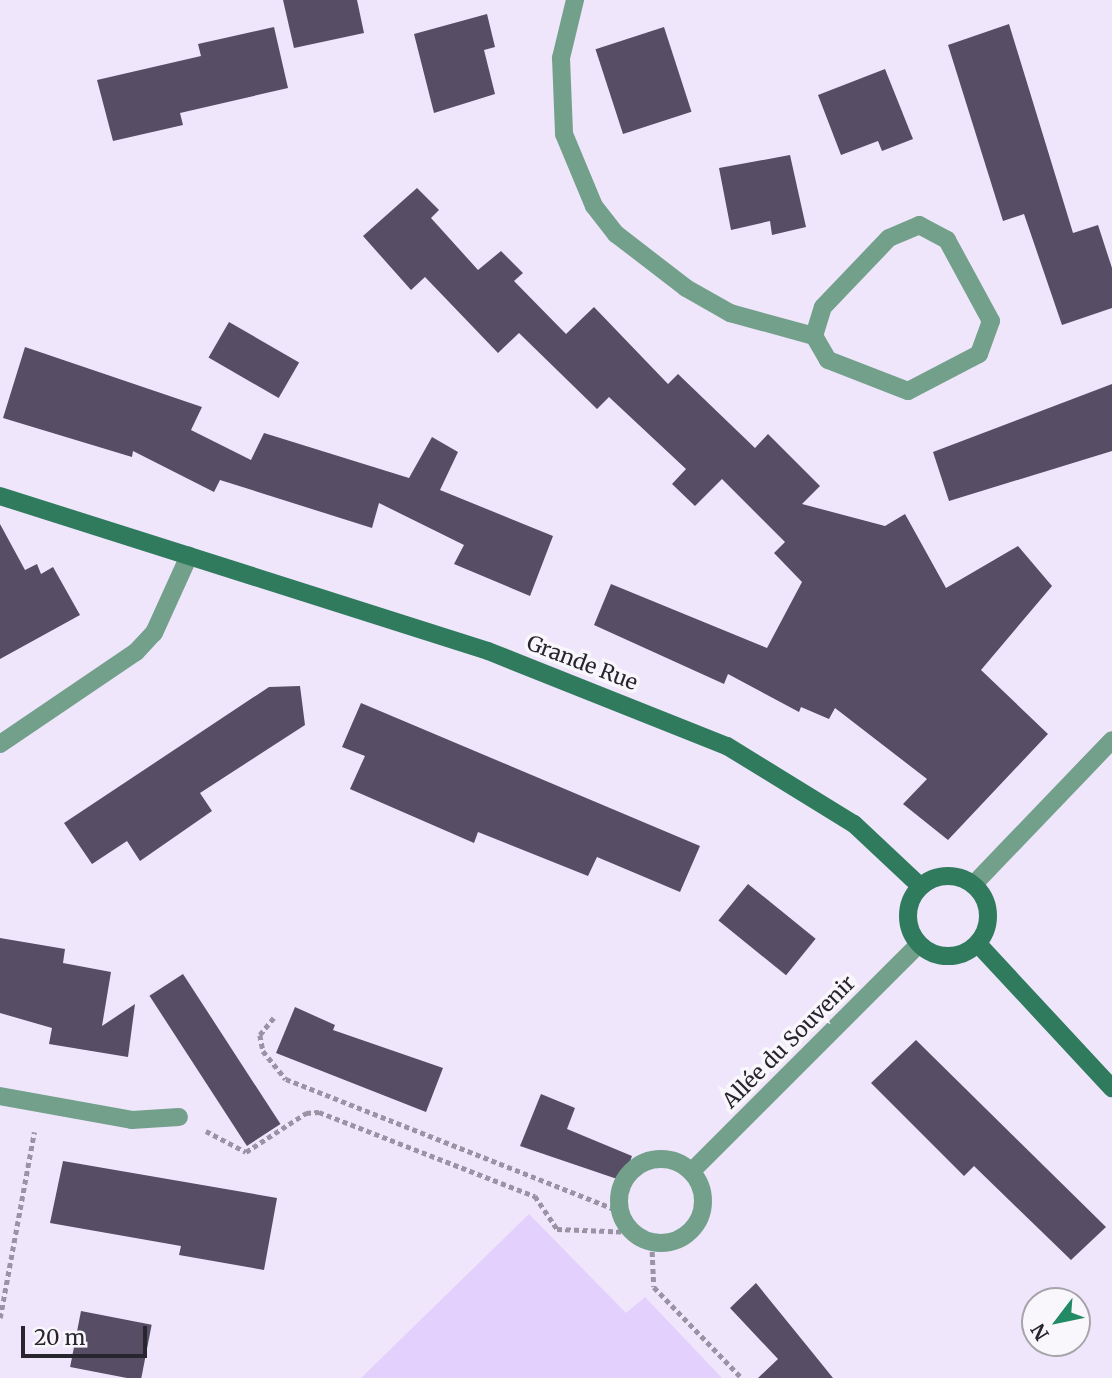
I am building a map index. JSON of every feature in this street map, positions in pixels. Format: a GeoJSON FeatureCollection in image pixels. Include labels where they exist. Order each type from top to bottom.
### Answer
{"type":"FeatureCollection","features":[{"type":"Feature","properties":{"kind":"street"},"geometry":{"type":"LineString","coordinates":[[575,0],[561,58],[564,134],[594,206],[616,234],[686,288],[730,313],[814,336],[828,360],[908,391],[979,354],[991,321],[947,240],[919,225],[889,239],[833,298],[815,320],[814,336]]}},
{"type":"Feature","properties":{"kind":"street","name":"Grande Rue"},"geometry":{"type":"LineString","coordinates":[[0,496],[488,651],[727,746],[855,824],[920,886]]}},
{"type":"Feature","properties":{"kind":"street"},"geometry":{"type":"LineString","coordinates":[[0,744],[136,652],[154,634],[189,556]]}},
{"type":"Feature","properties":{"kind":"street"},"geometry":{"type":"LineString","coordinates":[[974,884],[1112,740]]}},
{"type":"Feature","properties":{"kind":"street"},"geometry":{"type":"LineString","coordinates":[[955,875],[974,884],[989,918],[978,944],[951,957],[919,944],[908,913],[920,886],[955,875]]}},
{"type":"Feature","properties":{"kind":"street","name":"Allée du Souvenir"},"geometry":{"type":"LineString","coordinates":[[691,1172],[919,944]]}},
{"type":"Feature","properties":{"kind":"street"},"geometry":{"type":"LineString","coordinates":[[978,944],[1112,1088]]}},
{"type":"Feature","properties":{"kind":"street"},"geometry":{"type":"LineString","coordinates":[[0,1096],[132,1120],[179,1117]]}},
{"type":"Feature","properties":{"kind":"street"},"geometry":{"type":"LineString","coordinates":[[668,1159],[691,1172],[703,1196],[698,1222],[678,1240],[652,1243],[633,1233],[620,1211],[622,1184],[640,1164],[668,1159]]}},
{"type":"Feature","properties":{"kind":"path"},"geometry":{"type":"LineString","coordinates":[[274,1018],[260,1035],[263,1051],[286,1079],[620,1211]]}},
{"type":"Feature","properties":{"kind":"path"},"geometry":{"type":"LineString","coordinates":[[0,1318],[39,1103]]}},
{"type":"Feature","properties":{"kind":"path"},"geometry":{"type":"LineString","coordinates":[[179,1117],[246,1152],[306,1113],[319,1112],[535,1196],[557,1229],[633,1233]]}},
{"type":"Feature","properties":{"kind":"path"},"geometry":{"type":"LineString","coordinates":[[652,1243],[654,1287],[741,1378]]}},
{"type":"Feature","properties":{"kind":"shaded area"},"geometry":{"type":"Polygon","coordinates":[[[529,1214],[626,1313],[645,1297],[722,1378],[361,1378],[529,1214]]]}},
{"type":"Feature","properties":{"kind":"building"},"geometry":{"type":"Polygon","coordinates":[[[283,0],[357,0],[364,33],[294,48],[283,0]]]}},
{"type":"Feature","properties":{"kind":"building"},"geometry":{"type":"Polygon","coordinates":[[[487,14],[495,47],[484,50],[495,94],[434,113],[414,34],[487,14]]]}},
{"type":"Feature","properties":{"kind":"building"},"geometry":{"type":"Polygon","coordinates":[[[1009,24],[1073,233],[1098,225],[1112,268],[1112,308],[1062,325],[1024,214],[1003,221],[948,45],[1009,24]]]}},
{"type":"Feature","properties":{"kind":"building"},"geometry":{"type":"Polygon","coordinates":[[[274,27],[288,88],[180,113],[183,125],[113,141],[97,80],[201,56],[198,44],[274,27]]]}},
{"type":"Feature","properties":{"kind":"building"},"geometry":{"type":"Polygon","coordinates":[[[664,27],[692,112],[623,134],[596,49],[664,27]]]}},
{"type":"Feature","properties":{"kind":"building"},"geometry":{"type":"Polygon","coordinates":[[[885,69],[913,139],[882,151],[878,141],[841,155],[818,95],[885,69]]]}},
{"type":"Feature","properties":{"kind":"building"},"geometry":{"type":"Polygon","coordinates":[[[790,155],[806,227],[772,235],[770,221],[731,230],[719,168],[790,155]]]}},
{"type":"Feature","properties":{"kind":"building"},"geometry":{"type":"Polygon","coordinates":[[[417,188],[439,210],[431,218],[478,270],[501,251],[523,273],[514,281],[566,334],[594,307],[668,384],[678,374],[755,448],[768,434],[820,486],[802,504],[885,526],[905,514],[946,588],[1018,546],[1052,586],[981,670],[1048,734],[948,840],[903,804],[927,779],[835,708],[829,719],[801,707],[799,712],[728,674],[724,684],[594,625],[611,584],[767,648],[802,582],[774,553],[785,542],[722,479],[695,506],[672,484],[686,469],[609,397],[597,409],[519,333],[498,353],[425,277],[411,290],[363,236],[417,188]]]}},
{"type":"Feature","properties":{"kind":"building"},"geometry":{"type":"Polygon","coordinates":[[[229,322],[299,362],[279,398],[208,358],[229,322]]]}},
{"type":"Feature","properties":{"kind":"building"},"geometry":{"type":"Polygon","coordinates":[[[25,347],[202,407],[191,430],[251,460],[264,433],[409,478],[432,437],[458,452],[440,490],[553,536],[530,596],[454,564],[464,545],[379,503],[372,528],[220,480],[214,492],[133,451],[132,457],[3,418],[25,347]]]}},
{"type":"Feature","properties":{"kind":"building"},"geometry":{"type":"Polygon","coordinates":[[[1112,384],[1112,451],[949,501],[933,452],[1112,384]]]}},
{"type":"Feature","properties":{"kind":"building"},"geometry":{"type":"Polygon","coordinates":[[[0,524],[25,570],[37,564],[41,574],[53,567],[80,615],[0,659],[0,524]]]}},
{"type":"Feature","properties":{"kind":"building"},"geometry":{"type":"Polygon","coordinates":[[[300,686],[305,725],[200,793],[212,811],[140,861],[127,841],[92,864],[64,823],[269,687],[300,686]]]}},
{"type":"Feature","properties":{"kind":"building"},"geometry":{"type":"Polygon","coordinates":[[[361,703],[700,846],[680,892],[597,857],[588,876],[478,832],[474,843],[350,789],[365,756],[342,747],[361,703]]]}},
{"type":"Feature","properties":{"kind":"building"},"geometry":{"type":"Polygon","coordinates":[[[748,884],[816,939],[786,975],[718,921],[748,884]]]}},
{"type":"Feature","properties":{"kind":"building"},"geometry":{"type":"Polygon","coordinates":[[[0,938],[65,949],[63,963],[111,972],[102,1026],[135,1004],[128,1057],[49,1044],[52,1028],[0,1013],[0,938]]]}},
{"type":"Feature","properties":{"kind":"building"},"geometry":{"type":"Polygon","coordinates":[[[183,974],[280,1124],[247,1146],[149,996],[183,974]]]}},
{"type":"Feature","properties":{"kind":"building"},"geometry":{"type":"Polygon","coordinates":[[[295,1007],[335,1025],[333,1030],[443,1068],[426,1112],[276,1053],[295,1007]]]}},
{"type":"Feature","properties":{"kind":"building"},"geometry":{"type":"Polygon","coordinates":[[[916,1040],[1106,1227],[1071,1260],[974,1166],[964,1176],[871,1083],[916,1040]]]}},
{"type":"Feature","properties":{"kind":"building"},"geometry":{"type":"Polygon","coordinates":[[[541,1094],[575,1108],[567,1129],[632,1156],[623,1181],[520,1146],[541,1094]]]}},
{"type":"Feature","properties":{"kind":"building"},"geometry":{"type":"Polygon","coordinates":[[[63,1161],[277,1198],[264,1270],[179,1255],[181,1246],[50,1223],[63,1161]]]}},
{"type":"Feature","properties":{"kind":"building"},"geometry":{"type":"Polygon","coordinates":[[[756,1283],[833,1378],[758,1378],[778,1359],[730,1308],[756,1283]]]}},
{"type":"Feature","properties":{"kind":"building"},"geometry":{"type":"Polygon","coordinates":[[[81,1311],[152,1325],[141,1378],[127,1378],[70,1367],[81,1311]]]}}]}
